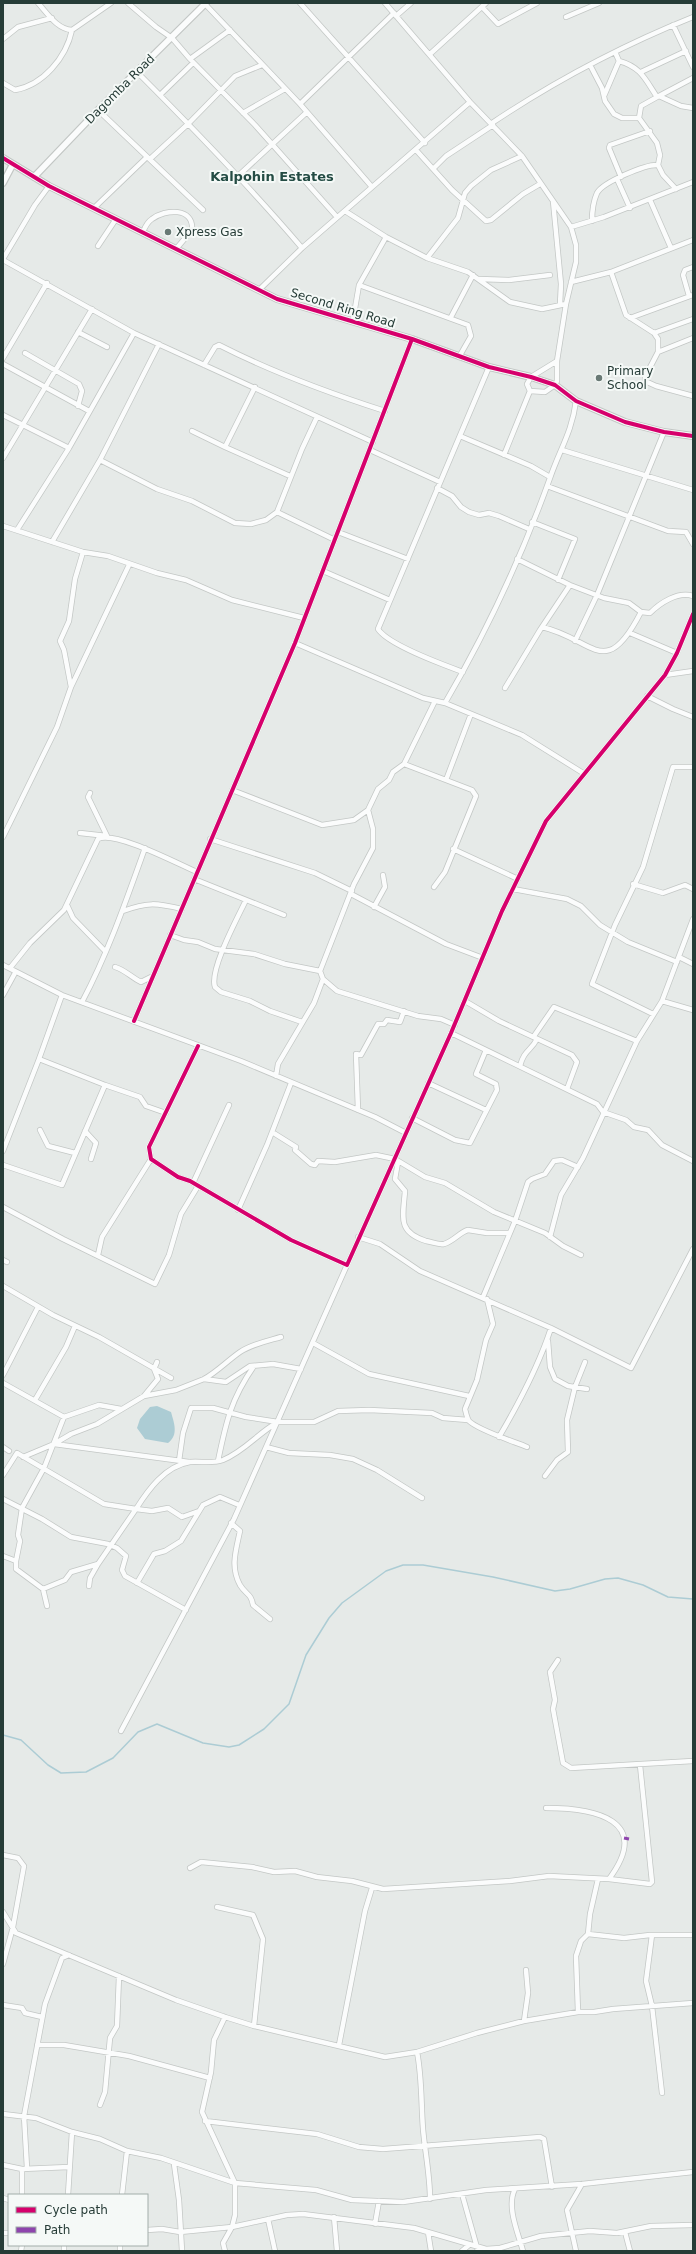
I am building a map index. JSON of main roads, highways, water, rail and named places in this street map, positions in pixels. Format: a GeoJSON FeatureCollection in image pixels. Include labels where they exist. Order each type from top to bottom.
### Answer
{"type":"FeatureCollection","features":[{"type":"Feature","properties":{"kind":"water"},"geometry":{"type":"Polygon","coordinates":[[[157,1406],[171,1412],[175,1433],[168,1443],[145,1439],[137,1428],[140,1419],[150,1407],[157,1406]]]}},
{"type":"Feature","properties":{"kind":"waterway"},"geometry":{"type":"LineString","coordinates":[[3,1735],[21,1740],[48,1765],[61,1773],[86,1772],[113,1758],[138,1732],[157,1724],[203,1743],[229,1747],[239,1745],[264,1729],[289,1704],[306,1655],[329,1618],[342,1603],[386,1571],[403,1565],[423,1565],[493,1577],[555,1591],[570,1589],[605,1579],[618,1578],[643,1585],[668,1597],[693,1599]]}},
{"type":"Feature","properties":{"kind":"place","name":"Xpress Gas"},"geometry":{"type":"Point","coordinates":[168,232]}},
{"type":"Feature","properties":{"kind":"place","name":"Primary School"},"geometry":{"type":"Point","coordinates":[599,378]}},
{"type":"Feature","properties":{"kind":"district","name":"Kalpohin Estates"},"geometry":{"type":"Point","coordinates":[272,176]}}]}
